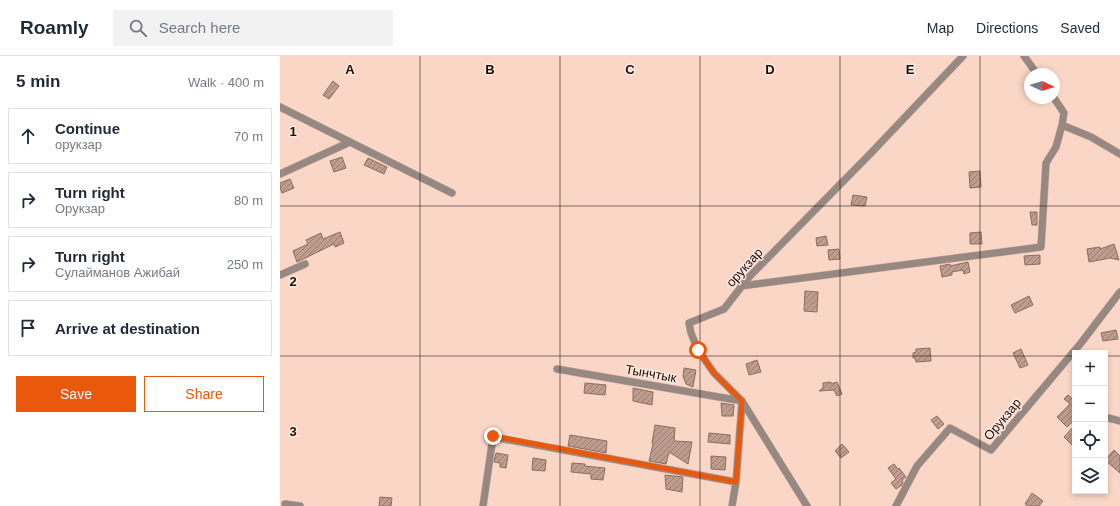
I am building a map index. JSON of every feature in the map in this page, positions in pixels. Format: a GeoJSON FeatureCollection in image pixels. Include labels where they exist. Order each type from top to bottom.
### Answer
{"type":"FeatureCollection","features":[{"type":"Feature","properties":{"kind":"street","name":"орукзар"},"geometry":{"type":"LineString","coordinates":[[807,506],[742,401],[714,373],[698,350],[691,333],[689,323],[724,309],[741,286],[963,56]]}},
{"type":"Feature","properties":{"kind":"street"},"geometry":{"type":"LineString","coordinates":[[1024,56],[1033,68]]}},
{"type":"Feature","properties":{"kind":"street"},"geometry":{"type":"LineString","coordinates":[[741,286],[1040,247],[1046,164],[1056,147],[1064,113],[1058,104]]}},
{"type":"Feature","properties":{"kind":"street"},"geometry":{"type":"LineString","coordinates":[[280,107],[452,193]]}},
{"type":"Feature","properties":{"kind":"street"},"geometry":{"type":"LineString","coordinates":[[1062,125],[1091,137],[1120,154]]}},
{"type":"Feature","properties":{"kind":"street"},"geometry":{"type":"LineString","coordinates":[[282,171],[350,142]]}},
{"type":"Feature","properties":{"kind":"street"},"geometry":{"type":"LineString","coordinates":[[280,275],[305,264]]}},
{"type":"Feature","properties":{"kind":"street","name":"Орукзар"},"geometry":{"type":"LineString","coordinates":[[896,506],[917,466],[950,428],[991,450],[1081,342],[1120,292]]}},
{"type":"Feature","properties":{"kind":"street","name":"Тынчтык"},"geometry":{"type":"LineString","coordinates":[[557,369],[742,401]]}},
{"type":"Feature","properties":{"kind":"street"},"geometry":{"type":"LineString","coordinates":[[732,506],[736,482],[742,401]]}},
{"type":"Feature","properties":{"kind":"street"},"geometry":{"type":"LineString","coordinates":[[1108,418],[1120,421]]}},
{"type":"Feature","properties":{"kind":"street"},"geometry":{"type":"LineString","coordinates":[[483,506],[493,436],[736,482]]}},
{"type":"Feature","properties":{"kind":"street"},"geometry":{"type":"LineString","coordinates":[[285,504],[300,506]]}},
{"type":"Feature","properties":{"kind":"building"},"geometry":{"type":"Polygon","coordinates":[[[333,81],[339,86],[329,99],[323,95],[333,81]]]}},
{"type":"Feature","properties":{"kind":"building"},"geometry":{"type":"Polygon","coordinates":[[[342,157],[346,168],[334,172],[330,161],[342,157]]]}},
{"type":"Feature","properties":{"kind":"building"},"geometry":{"type":"Polygon","coordinates":[[[368,158],[387,167],[384,174],[364,165],[368,158]]]}},
{"type":"Feature","properties":{"kind":"building"},"geometry":{"type":"Polygon","coordinates":[[[980,171],[981,187],[970,188],[969,172],[980,171]]]}},
{"type":"Feature","properties":{"kind":"building"},"geometry":{"type":"Polygon","coordinates":[[[290,179],[294,188],[282,193],[280,183],[290,179]]]}},
{"type":"Feature","properties":{"kind":"building"},"geometry":{"type":"Polygon","coordinates":[[[853,195],[867,197],[865,206],[851,205],[853,195]]]}},
{"type":"Feature","properties":{"kind":"building"},"geometry":{"type":"Polygon","coordinates":[[[1030,212],[1037,212],[1037,225],[1032,225],[1030,212]]]}},
{"type":"Feature","properties":{"kind":"building"},"geometry":{"type":"Polygon","coordinates":[[[340,232],[344,243],[335,247],[334,244],[297,262],[293,251],[308,244],[306,240],[321,233],[323,239],[340,232]]]}},
{"type":"Feature","properties":{"kind":"building"},"geometry":{"type":"Polygon","coordinates":[[[981,232],[982,244],[970,244],[970,233],[981,232]]]}},
{"type":"Feature","properties":{"kind":"building"},"geometry":{"type":"Polygon","coordinates":[[[826,236],[828,245],[817,246],[816,238],[826,236]]]}},
{"type":"Feature","properties":{"kind":"building"},"geometry":{"type":"Polygon","coordinates":[[[1114,244],[1119,260],[1110,258],[1089,262],[1087,249],[1100,247],[1100,249],[1114,244]]]}},
{"type":"Feature","properties":{"kind":"building"},"geometry":{"type":"Polygon","coordinates":[[[839,249],[840,259],[829,260],[828,250],[839,249]]]}},
{"type":"Feature","properties":{"kind":"building"},"geometry":{"type":"Polygon","coordinates":[[[1040,255],[1040,264],[1025,265],[1024,256],[1040,255]]]}},
{"type":"Feature","properties":{"kind":"building"},"geometry":{"type":"Polygon","coordinates":[[[968,262],[970,272],[964,274],[963,270],[952,272],[952,275],[942,277],[940,266],[950,264],[950,266],[968,262]]]}},
{"type":"Feature","properties":{"kind":"building"},"geometry":{"type":"Polygon","coordinates":[[[805,291],[818,292],[817,312],[804,311],[805,291]]]}},
{"type":"Feature","properties":{"kind":"building"},"geometry":{"type":"Polygon","coordinates":[[[1029,296],[1033,305],[1015,313],[1011,305],[1029,296]]]}},
{"type":"Feature","properties":{"kind":"building"},"geometry":{"type":"Polygon","coordinates":[[[1116,330],[1118,339],[1103,341],[1101,333],[1116,330]]]}},
{"type":"Feature","properties":{"kind":"building"},"geometry":{"type":"Polygon","coordinates":[[[930,348],[931,361],[916,362],[915,358],[913,358],[913,353],[916,352],[916,349],[930,348]]]}},
{"type":"Feature","properties":{"kind":"building"},"geometry":{"type":"Polygon","coordinates":[[[1021,349],[1028,365],[1020,368],[1013,353],[1021,349]]]}},
{"type":"Feature","properties":{"kind":"building"},"geometry":{"type":"Polygon","coordinates":[[[757,360],[761,372],[749,375],[746,364],[757,360]]]}},
{"type":"Feature","properties":{"kind":"building"},"geometry":{"type":"Polygon","coordinates":[[[684,368],[696,370],[693,387],[686,384],[683,376],[684,368]]]}},
{"type":"Feature","properties":{"kind":"building"},"geometry":{"type":"Polygon","coordinates":[[[831,382],[831,384],[837,382],[842,394],[837,396],[834,390],[819,391],[823,388],[823,383],[831,382]]]}},
{"type":"Feature","properties":{"kind":"building"},"geometry":{"type":"Polygon","coordinates":[[[585,383],[606,385],[605,395],[584,393],[585,383]]]}},
{"type":"Feature","properties":{"kind":"building"},"geometry":{"type":"Polygon","coordinates":[[[633,388],[653,392],[652,405],[633,401],[633,388]]]}},
{"type":"Feature","properties":{"kind":"building"},"geometry":{"type":"Polygon","coordinates":[[[1068,395],[1072,398],[1072,422],[1067,427],[1057,417],[1070,404],[1064,399],[1068,395]]]}},
{"type":"Feature","properties":{"kind":"building"},"geometry":{"type":"Polygon","coordinates":[[[721,403],[734,405],[733,416],[722,416],[721,403]]]}},
{"type":"Feature","properties":{"kind":"building"},"geometry":{"type":"Polygon","coordinates":[[[937,416],[944,424],[938,429],[931,420],[937,416]]]}},
{"type":"Feature","properties":{"kind":"building"},"geometry":{"type":"Polygon","coordinates":[[[655,425],[675,428],[674,441],[692,442],[688,464],[669,452],[666,464],[649,461],[655,425]]]}},
{"type":"Feature","properties":{"kind":"building"},"geometry":{"type":"Polygon","coordinates":[[[1072,428],[1072,445],[1064,437],[1072,428]]]}},
{"type":"Feature","properties":{"kind":"building"},"geometry":{"type":"Polygon","coordinates":[[[709,433],[730,435],[730,444],[708,442],[709,433]]]}},
{"type":"Feature","properties":{"kind":"building"},"geometry":{"type":"Polygon","coordinates":[[[570,435],[607,441],[606,453],[568,446],[570,435]]]}},
{"type":"Feature","properties":{"kind":"building"},"geometry":{"type":"Polygon","coordinates":[[[842,444],[849,452],[841,458],[835,451],[842,444]]]}},
{"type":"Feature","properties":{"kind":"building"},"geometry":{"type":"Polygon","coordinates":[[[1114,450],[1120,456],[1120,473],[1108,463],[1108,457],[1114,450]]]}},
{"type":"Feature","properties":{"kind":"building"},"geometry":{"type":"Polygon","coordinates":[[[496,453],[508,455],[506,468],[500,467],[500,463],[494,462],[496,453]]]}},
{"type":"Feature","properties":{"kind":"building"},"geometry":{"type":"Polygon","coordinates":[[[711,456],[726,457],[725,470],[711,469],[711,456]]]}},
{"type":"Feature","properties":{"kind":"building"},"geometry":{"type":"Polygon","coordinates":[[[533,458],[546,460],[545,471],[532,470],[533,458]]]}},
{"type":"Feature","properties":{"kind":"building"},"geometry":{"type":"Polygon","coordinates":[[[572,463],[605,468],[603,480],[591,479],[591,474],[571,472],[572,463]]]}},
{"type":"Feature","properties":{"kind":"building"},"geometry":{"type":"Polygon","coordinates":[[[894,464],[906,477],[902,480],[902,485],[896,489],[891,483],[896,479],[888,468],[894,464]]]}},
{"type":"Feature","properties":{"kind":"building"},"geometry":{"type":"Polygon","coordinates":[[[665,475],[683,477],[682,492],[666,489],[665,475]]]}},
{"type":"Feature","properties":{"kind":"building"},"geometry":{"type":"Polygon","coordinates":[[[1032,493],[1043,501],[1039,506],[1028,506],[1025,504],[1032,493]]]}},
{"type":"Feature","properties":{"kind":"building"},"geometry":{"type":"Polygon","coordinates":[[[380,497],[392,498],[391,506],[379,506],[380,497]]]}},
{"type":"Feature","properties":{"kind":"route"},"geometry":{"type":"LineString","coordinates":[[493,436],[736,482],[742,401],[714,373],[698,350]]}}]}
